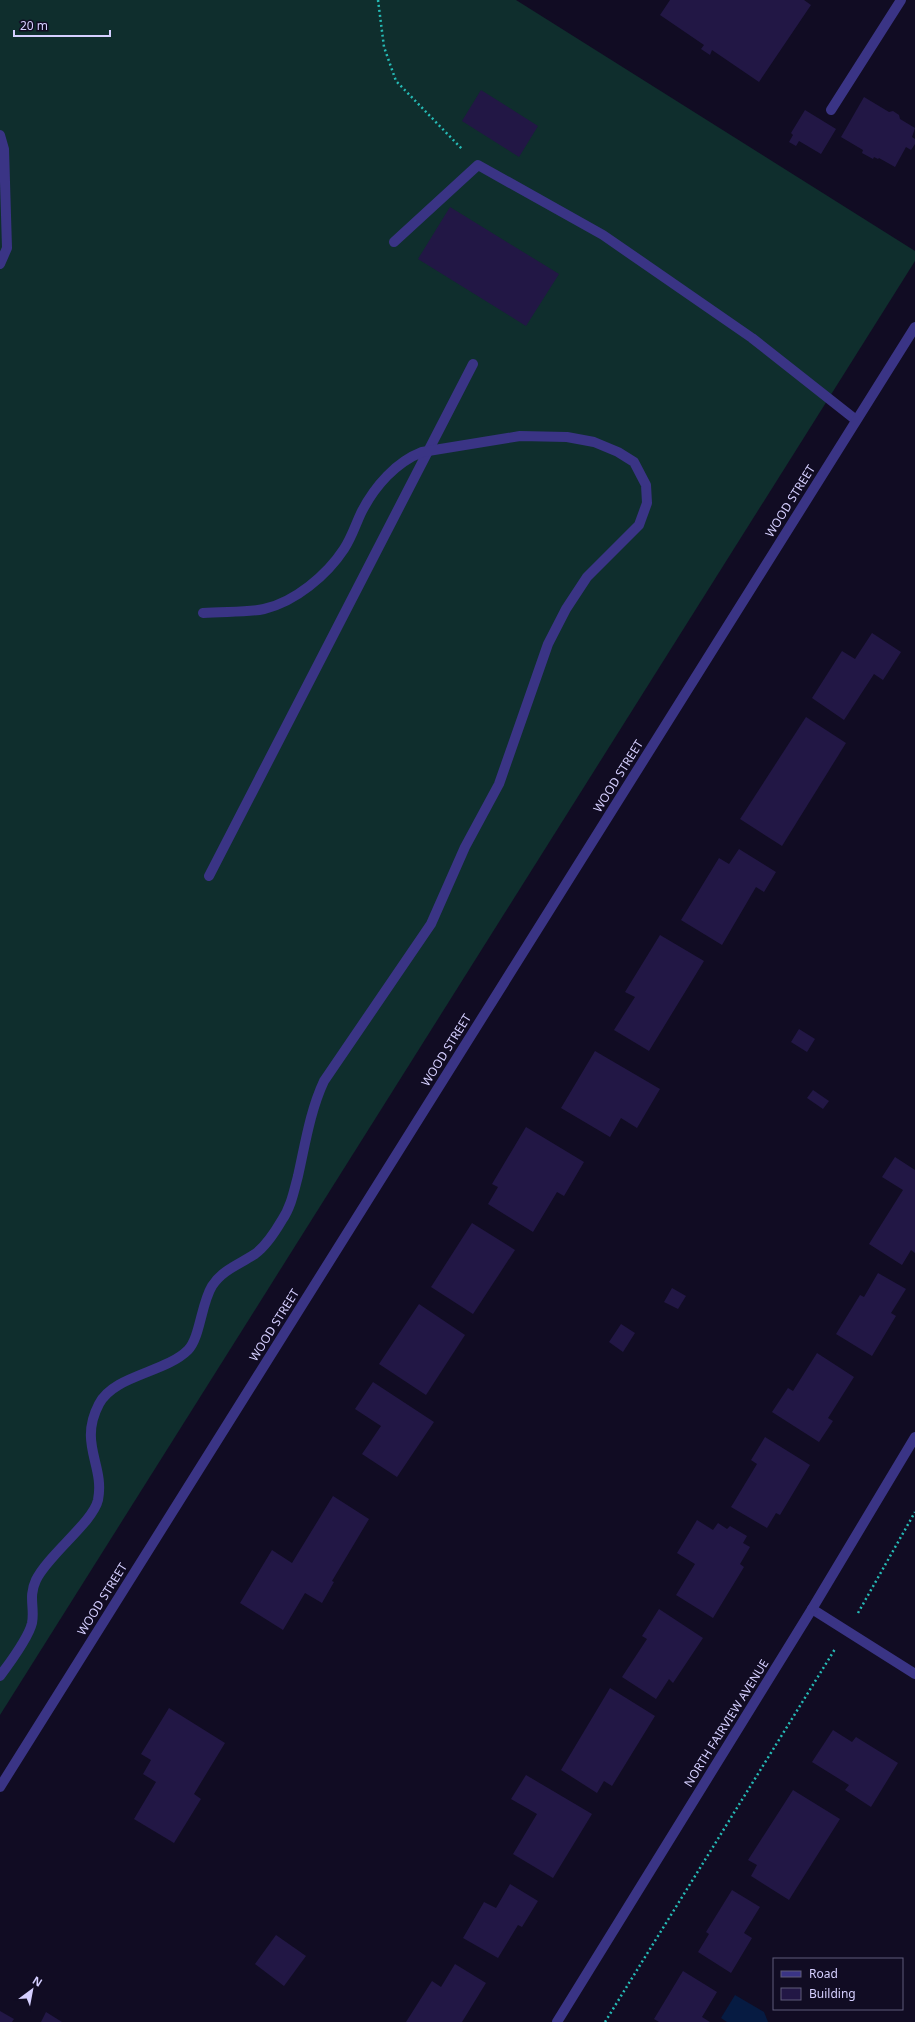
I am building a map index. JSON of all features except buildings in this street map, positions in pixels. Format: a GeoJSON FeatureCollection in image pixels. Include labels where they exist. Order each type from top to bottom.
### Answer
{"type":"FeatureCollection","features":[{"type":"Feature","properties":{"kind":"street"},"geometry":{"type":"LineString","coordinates":[[831,110],[901,0]]}},
{"type":"Feature","properties":{"kind":"street"},"geometry":{"type":"LineString","coordinates":[[0,135],[4,149],[7,248],[0,264]]}},
{"type":"Feature","properties":{"kind":"street"},"geometry":{"type":"LineString","coordinates":[[394,242],[478,165],[603,235],[752,338],[856,420]]}},
{"type":"Feature","properties":{"kind":"street","name":"WOOD STREET"},"geometry":{"type":"LineString","coordinates":[[0,1787],[915,327]]}},
{"type":"Feature","properties":{"kind":"street"},"geometry":{"type":"LineString","coordinates":[[209,876],[473,364]]}},
{"type":"Feature","properties":{"kind":"street"},"geometry":{"type":"LineString","coordinates":[[0,1676],[19,1648],[32,1624],[32,1593],[37,1579],[50,1560],[87,1517],[97,1502],[98,1479],[90,1445],[90,1434],[99,1403],[113,1388],[170,1362],[188,1350],[193,1342],[205,1301],[213,1285],[225,1272],[259,1250],[268,1241],[283,1220],[293,1194],[316,1100],[324,1082],[431,924],[465,846],[499,784],[548,644],[566,609],[587,577],[639,525],[647,503],[646,485],[634,462],[618,452],[594,442],[567,437],[520,436],[428,450],[411,456],[383,481],[363,509],[344,549],[326,571],[309,585],[283,602],[264,609],[203,613]]}},
{"type":"Feature","properties":{"kind":"street","name":"NORTH FAIRVIEW AVENUE"},"geometry":{"type":"LineString","coordinates":[[557,2022],[812,1609],[915,1437]]}},
{"type":"Feature","properties":{"kind":"street"},"geometry":{"type":"LineString","coordinates":[[812,1609],[915,1674]]}},
{"type":"Feature","properties":{"kind":"path"},"geometry":{"type":"LineString","coordinates":[[378,0],[384,47],[396,81],[478,165]]}},
{"type":"Feature","properties":{"kind":"path"},"geometry":{"type":"LineString","coordinates":[[605,2022],[846,1631],[915,1512]]}},
{"type":"Feature","properties":{"kind":"green space"},"geometry":{"type":"Polygon","coordinates":[[[0,0],[516,0],[915,251],[915,261],[0,1715],[0,0]]]}},
{"type":"Feature","properties":{"kind":"water"},"geometry":{"type":"Polygon","coordinates":[[[735,1995],[764,2012],[768,2022],[727,2022],[721,2018],[735,1995]]]}}]}
